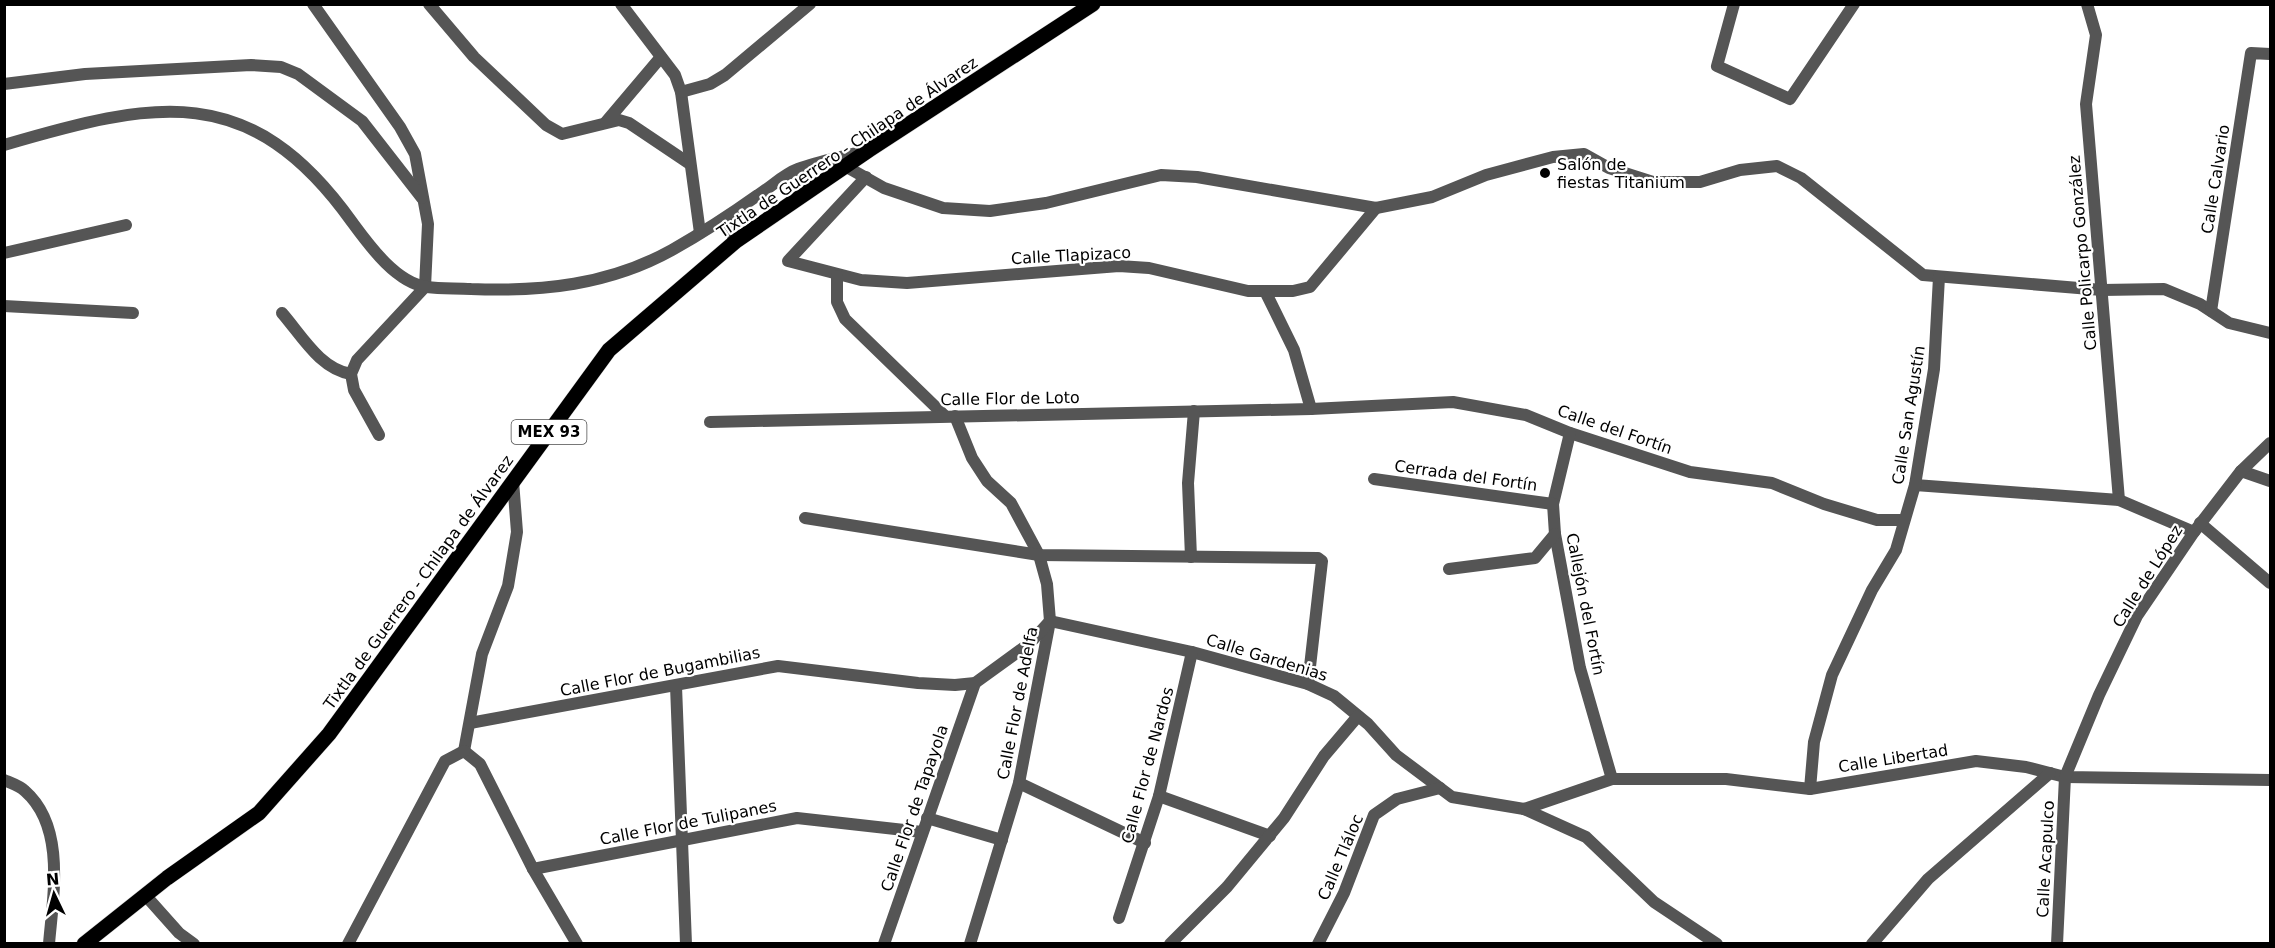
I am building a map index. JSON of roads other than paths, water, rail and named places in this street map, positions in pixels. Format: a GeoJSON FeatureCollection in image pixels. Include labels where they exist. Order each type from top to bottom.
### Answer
{"type":"FeatureCollection","features":[{"type":"Feature","properties":{"kind":"main road","name":"Tixtla de Guerrero - Chilapa de Álvarez"},"geometry":{"type":"LineString","coordinates":[[84,944],[167,878],[259,813],[321,743],[609,350],[736,241],[869,150],[1093,4]]}},
{"type":"Feature","properties":{"kind":"street"},"geometry":{"type":"LineString","coordinates":[[312,4],[400,127],[415,153],[428,224],[425,287],[357,360],[351,374],[354,390],[379,435]]}},
{"type":"Feature","properties":{"kind":"street"},"geometry":{"type":"LineString","coordinates":[[429,4],[474,57],[546,125],[562,134],[619,120],[629,123],[690,164]]}},
{"type":"Feature","properties":{"kind":"street"},"geometry":{"type":"LineString","coordinates":[[621,4],[675,75],[681,92],[700,233]]}},
{"type":"Feature","properties":{"kind":"street"},"geometry":{"type":"LineString","coordinates":[[681,92],[710,84],[725,75],[810,4]]}},
{"type":"Feature","properties":{"kind":"street"},"geometry":{"type":"LineString","coordinates":[[1734,4],[1717,66],[1790,99],[1854,4]]}},
{"type":"Feature","properties":{"kind":"street","name":"Calle Policarpo González"},"geometry":{"type":"LineString","coordinates":[[2087,4],[2096,35],[2086,104],[2119,500]]}},
{"type":"Feature","properties":{"kind":"street","name":"Calle Calvario"},"geometry":{"type":"LineString","coordinates":[[2211,311],[2251,53],[2271,54]]}},
{"type":"Feature","properties":{"kind":"street"},"geometry":{"type":"LineString","coordinates":[[606,122],[661,57]]}},
{"type":"Feature","properties":{"kind":"street"},"geometry":{"type":"LineString","coordinates":[[4,84],[96,73],[251,65],[281,67],[298,74],[362,121],[424,201]]}},
{"type":"Feature","properties":{"kind":"street"},"geometry":{"type":"LineString","coordinates":[[4,145],[82,122],[164,111],[198,111],[239,122],[286,148],[333,194],[365,240],[401,276],[425,287],[518,291],[566,287],[626,271],[723,220],[796,169],[869,150]]}},
{"type":"Feature","properties":{"kind":"street"},"geometry":{"type":"LineString","coordinates":[[846,166],[884,188],[943,208],[990,211],[1046,203],[1161,175],[1197,177],[1332,198],[1376,208],[1432,196],[1486,175],[1553,158],[1584,154],[1609,168],[1653,182],[1700,182],[1740,170],[1777,166],[1801,178],[1923,275],[2102,290],[2164,289],[2211,311],[2229,323],[2271,333]]}},
{"type":"Feature","properties":{"kind":"street","name":"Calle Tlapizaco"},"geometry":{"type":"LineString","coordinates":[[866,177],[788,261],[837,276],[908,283],[1119,266],[1149,268],[1248,291],[1310,287],[1376,208]]}},
{"type":"Feature","properties":{"kind":"street"},"geometry":{"type":"LineString","coordinates":[[723,220],[736,241]]}},
{"type":"Feature","properties":{"kind":"street"},"geometry":{"type":"LineString","coordinates":[[4,253],[126,225]]}},
{"type":"Feature","properties":{"kind":"street","name":"Calle Flor de Adelfa"},"geometry":{"type":"LineString","coordinates":[[837,276],[837,302],[845,319],[950,416],[987,481],[1011,503],[1039,555],[1047,584],[1050,621],[1019,783],[970,944]]}},
{"type":"Feature","properties":{"kind":"street","name":"Calle San Agustín"},"geometry":{"type":"LineString","coordinates":[[1810,789],[1814,742],[1832,675],[1872,590],[1896,550],[1915,485],[1934,369],[1939,277]]}},
{"type":"Feature","properties":{"kind":"street"},"geometry":{"type":"LineString","coordinates":[[1265,291],[1294,350],[1311,409]]}},
{"type":"Feature","properties":{"kind":"street"},"geometry":{"type":"LineString","coordinates":[[4,306],[133,313]]}},
{"type":"Feature","properties":{"kind":"street"},"geometry":{"type":"LineString","coordinates":[[282,313],[325,363],[339,372],[351,374]]}},
{"type":"Feature","properties":{"kind":"street","name":"Calle del Fortín"},"geometry":{"type":"LineString","coordinates":[[1311,409],[1453,402],[1527,415],[1570,434],[1690,472],[1772,483],[1824,504],[1877,520],[1903,520]]}},
{"type":"Feature","properties":{"kind":"street","name":"Calle Flor de Loto"},"geometry":{"type":"LineString","coordinates":[[710,423],[1311,409]]}},
{"type":"Feature","properties":{"kind":"street"},"geometry":{"type":"LineString","coordinates":[[1191,557],[1188,483],[1194,411]]}},
{"type":"Feature","properties":{"kind":"street","name":"Callejón del Fortín"},"geometry":{"type":"LineString","coordinates":[[1570,434],[1553,504],[1556,534],[1580,668],[1612,778]]}},
{"type":"Feature","properties":{"kind":"street","name":"Calle de López"},"geometry":{"type":"LineString","coordinates":[[2066,777],[2099,694],[2137,616],[2197,528],[2241,471],[2271,443]]}},
{"type":"Feature","properties":{"kind":"street"},"geometry":{"type":"LineString","coordinates":[[2241,471],[2271,481]]}},
{"type":"Feature","properties":{"kind":"street","name":"Cerrada del Fortín"},"geometry":{"type":"LineString","coordinates":[[1374,479],[1553,504]]}},
{"type":"Feature","properties":{"kind":"street"},"geometry":{"type":"LineString","coordinates":[[464,751],[482,654],[508,586],[517,532],[513,481]]}},
{"type":"Feature","properties":{"kind":"street"},"geometry":{"type":"LineString","coordinates":[[1915,485],[2119,500],[2197,528],[2271,583]]}},
{"type":"Feature","properties":{"kind":"street"},"geometry":{"type":"LineString","coordinates":[[806,518],[1039,555],[1318,558],[1322,561],[1308,684]]}},
{"type":"Feature","properties":{"kind":"street"},"geometry":{"type":"LineString","coordinates":[[1449,569],[1535,558],[1556,534]]}},
{"type":"Feature","properties":{"kind":"street"},"geometry":{"type":"LineString","coordinates":[[975,683],[1030,643],[1050,621]]}},
{"type":"Feature","properties":{"kind":"street","name":"Calle Gardenias"},"geometry":{"type":"LineString","coordinates":[[1050,621],[1192,652],[1308,684],[1334,696],[1358,716],[1396,755],[1452,797],[1524,809],[1586,837],[1654,902],[1717,944]]}},
{"type":"Feature","properties":{"kind":"street","name":"Calle Flor de Nardos"},"geometry":{"type":"LineString","coordinates":[[1119,918],[1159,796],[1192,652]]}},
{"type":"Feature","properties":{"kind":"street","name":"Calle Flor de Bugambilias"},"geometry":{"type":"LineString","coordinates":[[470,723],[778,666],[918,683],[955,685],[975,683]]}},
{"type":"Feature","properties":{"kind":"street","name":"Calle Flor de Tapayola"},"geometry":{"type":"LineString","coordinates":[[884,944],[975,683]]}},
{"type":"Feature","properties":{"kind":"street"},"geometry":{"type":"LineString","coordinates":[[676,686],[686,944]]}},
{"type":"Feature","properties":{"kind":"street"},"geometry":{"type":"LineString","coordinates":[[1170,944],[1227,887],[1270,836],[1324,756],[1358,716]]}},
{"type":"Feature","properties":{"kind":"street"},"geometry":{"type":"LineString","coordinates":[[464,751],[480,764],[533,869],[577,944]]}},
{"type":"Feature","properties":{"kind":"street"},"geometry":{"type":"LineString","coordinates":[[348,944],[445,761],[464,751]]}},
{"type":"Feature","properties":{"kind":"street","name":"Calle Libertad"},"geometry":{"type":"LineString","coordinates":[[1524,809],[1612,778],[1726,779],[1810,789],[1976,761],[2026,767],[2066,777],[2271,780]]}},
{"type":"Feature","properties":{"kind":"street"},"geometry":{"type":"LineString","coordinates":[[1872,944],[1928,879],[2050,773]]}},
{"type":"Feature","properties":{"kind":"street","name":"Calle Acapulco"},"geometry":{"type":"LineString","coordinates":[[2057,944],[2066,777]]}},
{"type":"Feature","properties":{"kind":"street"},"geometry":{"type":"LineString","coordinates":[[4,780],[25,790],[32,798],[50,834],[54,868],[49,944]]}},
{"type":"Feature","properties":{"kind":"street"},"geometry":{"type":"LineString","coordinates":[[1019,783],[1145,843]]}},
{"type":"Feature","properties":{"kind":"street","name":"Calle Tláloc"},"geometry":{"type":"LineString","coordinates":[[1318,944],[1344,893],[1374,815],[1397,798],[1440,788]]}},
{"type":"Feature","properties":{"kind":"street"},"geometry":{"type":"LineString","coordinates":[[1159,796],[1270,836]]}},
{"type":"Feature","properties":{"kind":"street","name":"Calle Flor de Tulipanes"},"geometry":{"type":"LineString","coordinates":[[533,869],[682,841],[753,824],[797,818],[922,832]]}},
{"type":"Feature","properties":{"kind":"street"},"geometry":{"type":"LineString","coordinates":[[927,818],[1002,840]]}},
{"type":"Feature","properties":{"kind":"street"},"geometry":{"type":"LineString","coordinates":[[146,896],[179,933],[194,944]]}},
{"type":"Feature","properties":{"kind":"place","name":"Salón de fiestas Titanium"},"geometry":{"type":"Point","coordinates":[1545,173]}}]}
